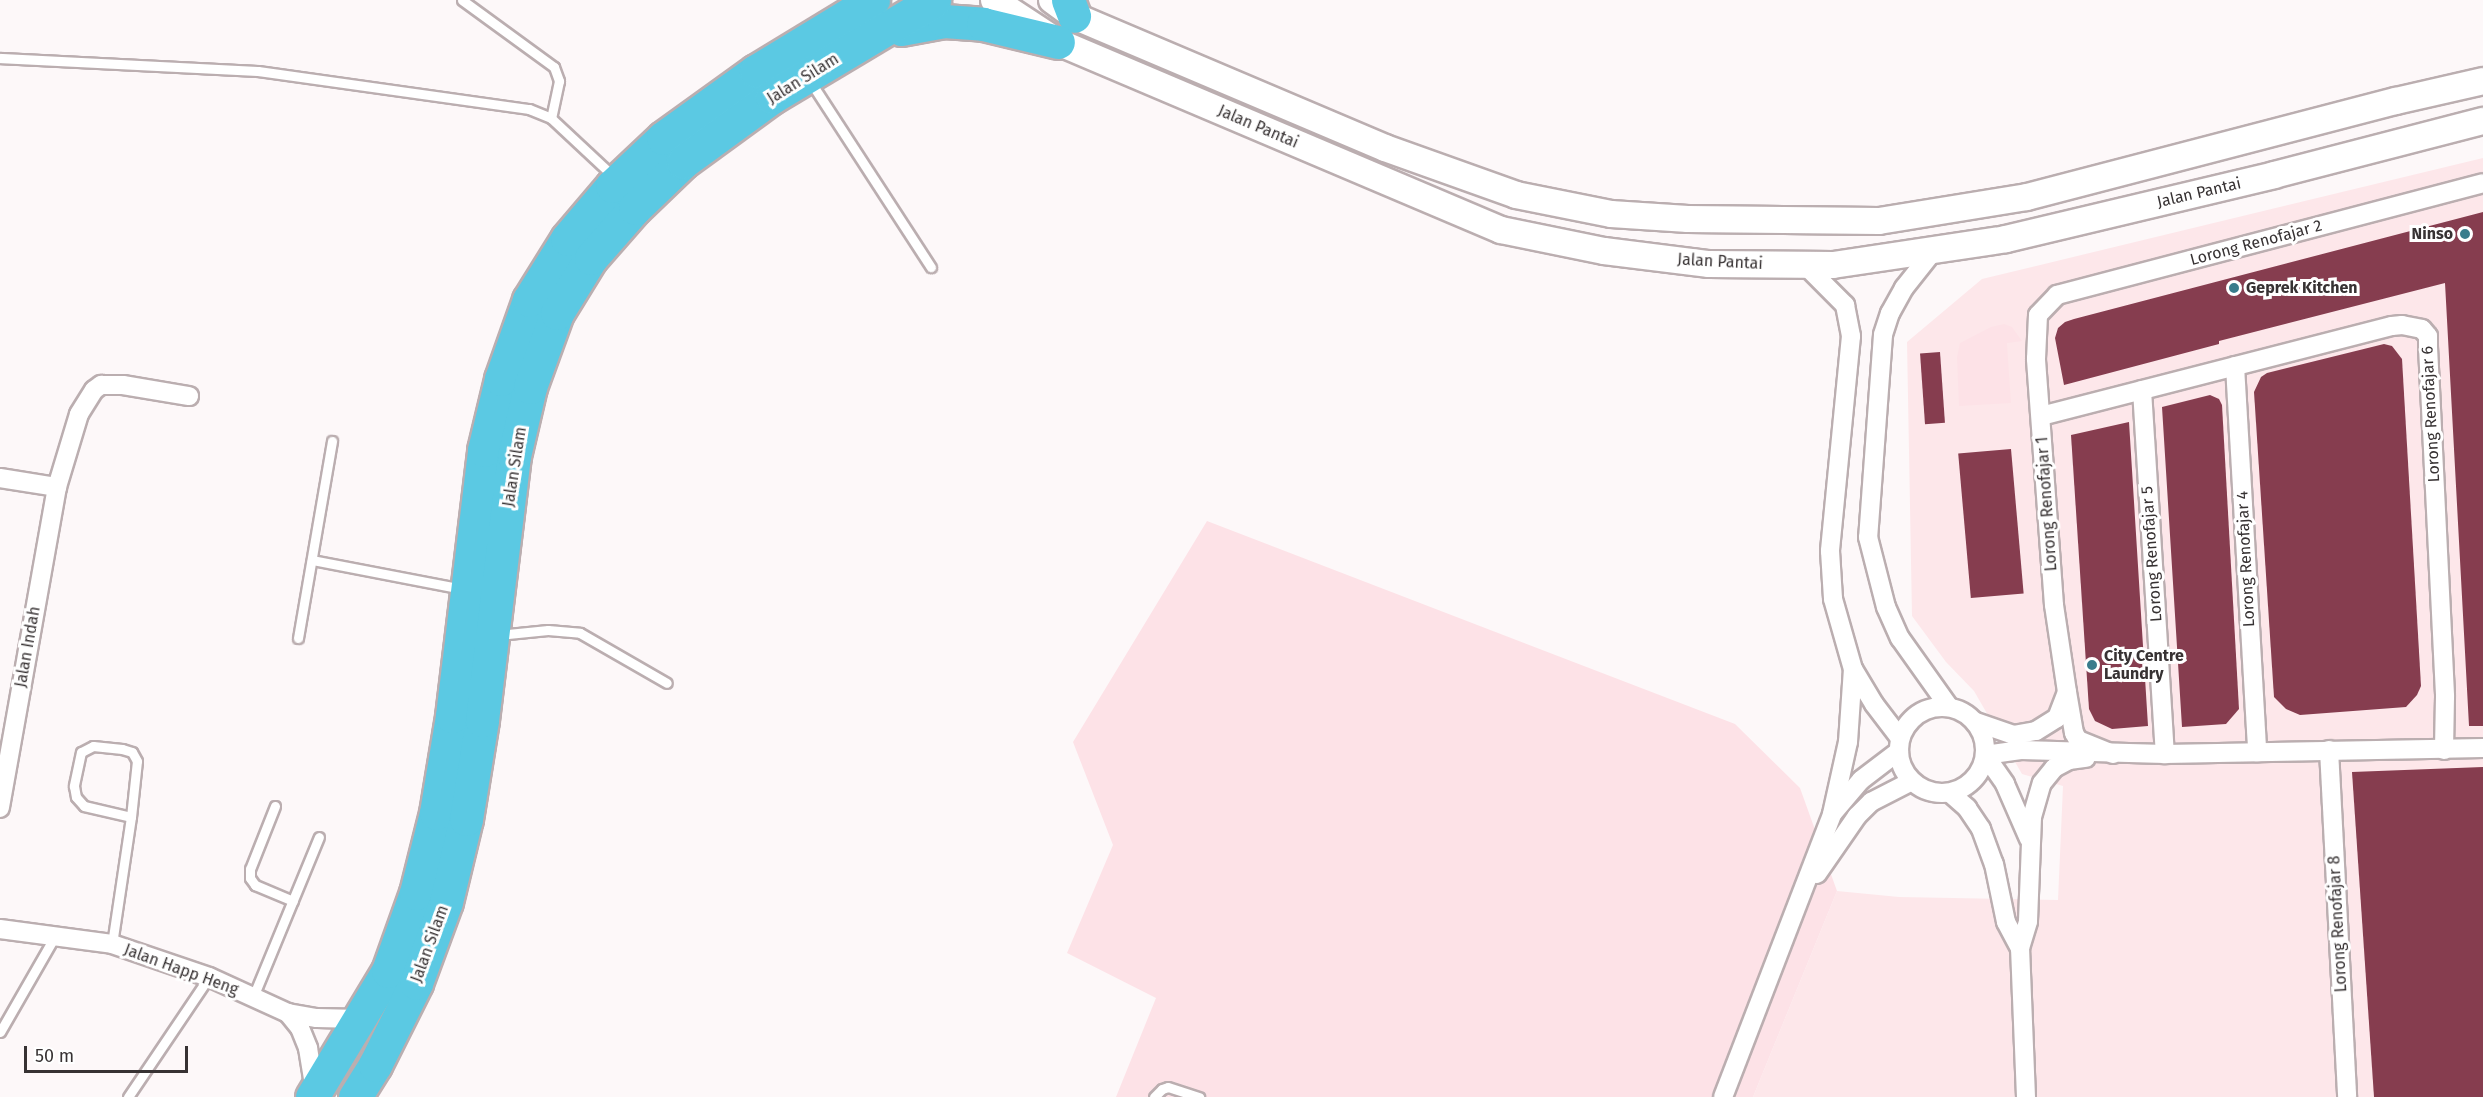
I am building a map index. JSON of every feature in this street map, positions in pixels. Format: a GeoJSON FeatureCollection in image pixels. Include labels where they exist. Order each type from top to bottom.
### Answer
{"type":"FeatureCollection","features":[{"type":"Feature","properties":{"kind":"highway","name":"Jalan Silam"},"geometry":{"type":"LineString","coordinates":[[314,1094],[388,971],[416,893],[436,813],[484,450],[501,378],[529,300],[567,239],[618,181],[663,138],[756,71],[873,0]]}},
{"type":"Feature","properties":{"kind":"highway","name":"Jalan Silam"},"geometry":{"type":"LineString","coordinates":[[355,1097],[375,1065],[416,984],[446,902],[466,819],[493,635],[514,456],[530,387],[557,314],[591,258],[634,208],[683,162],[772,97],[934,0]]}},
{"type":"Feature","properties":{"kind":"highway"},"geometry":{"type":"LineString","coordinates":[[879,32],[944,21],[983,24],[1063,15]]}},
{"type":"Feature","properties":{"kind":"street","name":"Jalan Pantai"},"geometry":{"type":"LineString","coordinates":[[994,0],[1063,15],[1385,148],[1516,195],[1611,213],[1688,219],[1879,222],[2027,197],[2396,101],[2483,81]]}},
{"type":"Feature","properties":{"kind":"street","name":"Jalan Pantai"},"geometry":{"type":"LineString","coordinates":[[1063,15],[1501,230],[1604,250],[1709,264],[1833,265],[2006,239],[2274,175],[2483,121]]}},
{"type":"Feature","properties":{"kind":"street","name":"Lorong Renofajar 2"},"geometry":{"type":"LineString","coordinates":[[2038,315],[2047,302],[2057,295],[2483,183]]}},
{"type":"Feature","properties":{"kind":"street"},"geometry":{"type":"LineString","coordinates":[[1935,249],[1904,288],[1890,313],[1883,334],[1868,537],[1886,607],[1900,638],[1949,707]]}},
{"type":"Feature","properties":{"kind":"street"},"geometry":{"type":"LineString","coordinates":[[1805,265],[1845,305],[1851,336],[1830,551],[1834,605],[1853,669],[1900,744]]}},
{"type":"Feature","properties":{"kind":"street","name":"Lorong Renofajar 1"},"geometry":{"type":"LineString","coordinates":[[2038,315],[2035,334],[2054,605],[2067,692],[2078,740],[2113,754]]}},
{"type":"Feature","properties":{"kind":"street","name":"Lorong Renofajar 6"},"geometry":{"type":"LineString","coordinates":[[2040,416],[2392,326],[2412,326],[2422,329],[2428,336],[2445,696],[2444,750]]}},
{"type":"Feature","properties":{"kind":"street","name":"Lorong Renofajar 4"},"geometry":{"type":"LineString","coordinates":[[2235,366],[2257,752]]}},
{"type":"Feature","properties":{"kind":"street","name":"Jalan Indah"},"geometry":{"type":"LineString","coordinates":[[0,808],[57,487],[76,422],[94,390],[101,385],[189,396]]}},
{"type":"Feature","properties":{"kind":"street","name":"Lorong Renofajar 5"},"geometry":{"type":"LineString","coordinates":[[2142,390],[2165,754]]}},
{"type":"Feature","properties":{"kind":"street"},"geometry":{"type":"LineString","coordinates":[[0,478],[57,487]]}},
{"type":"Feature","properties":{"kind":"street"},"geometry":{"type":"LineString","coordinates":[[1723,1097],[1802,898],[1832,814],[1848,742],[1853,669]]}},
{"type":"Feature","properties":{"kind":"street"},"geometry":{"type":"LineString","coordinates":[[1976,722],[1984,738],[1985,756],[1974,779],[1950,793],[1928,791],[1912,781],[1903,768],[1900,744],[1906,726],[1919,713],[1936,707],[1949,707],[1962,711],[1976,722],[2013,735],[2036,731],[2057,718],[2067,692]]}},
{"type":"Feature","properties":{"kind":"street"},"geometry":{"type":"LineString","coordinates":[[1832,814],[1861,780],[1900,744]]}},
{"type":"Feature","properties":{"kind":"street"},"geometry":{"type":"LineString","coordinates":[[1985,756],[2021,750],[2165,754],[2483,748]]}},
{"type":"Feature","properties":{"kind":"street","name":"Lorong Renofajar 8"},"geometry":{"type":"LineString","coordinates":[[2329,750],[2347,1097]]}},
{"type":"Feature","properties":{"kind":"street"},"geometry":{"type":"LineString","coordinates":[[2026,1097],[2020,948],[2028,921],[2035,802],[2042,783],[2054,768],[2069,760],[2113,754]]}},
{"type":"Feature","properties":{"kind":"street"},"geometry":{"type":"LineString","coordinates":[[1985,756],[2005,784],[2031,843]]}},
{"type":"Feature","properties":{"kind":"street"},"geometry":{"type":"LineString","coordinates":[[1802,898],[1857,816],[1871,802],[1912,781]]}},
{"type":"Feature","properties":{"kind":"street"},"geometry":{"type":"LineString","coordinates":[[1950,793],[1967,808],[1981,829],[1994,864],[2006,922],[2020,948]]}},
{"type":"Feature","properties":{"kind":"street","name":"Jalan Happ Heng"},"geometry":{"type":"LineString","coordinates":[[0,928],[112,944],[209,977],[288,1012],[317,1018],[359,1019]]}},
{"type":"Feature","properties":{"kind":"street"},"geometry":{"type":"LineString","coordinates":[[288,1012],[300,1028],[308,1048],[314,1094]]}},
{"type":"Feature","properties":{"kind":"lane"},"geometry":{"type":"LineString","coordinates":[[462,0],[554,67],[559,81],[551,118]]}},
{"type":"Feature","properties":{"kind":"lane"},"geometry":{"type":"LineString","coordinates":[[0,58],[309,76],[529,109],[551,118],[618,181]]}},
{"type":"Feature","properties":{"kind":"lane"},"geometry":{"type":"LineString","coordinates":[[807,76],[931,267]]}},
{"type":"Feature","properties":{"kind":"lane"},"geometry":{"type":"LineString","coordinates":[[298,638],[332,441]]}},
{"type":"Feature","properties":{"kind":"lane"},"geometry":{"type":"LineString","coordinates":[[312,560],[467,590]]}},
{"type":"Feature","properties":{"kind":"lane"},"geometry":{"type":"LineString","coordinates":[[493,635],[559,630],[580,633],[667,683]]}},
{"type":"Feature","properties":{"kind":"lane"},"geometry":{"type":"LineString","coordinates":[[112,944],[131,817],[137,761],[132,752],[93,746],[81,752],[74,786],[76,797],[84,806],[131,817]]}},
{"type":"Feature","properties":{"kind":"lane"},"geometry":{"type":"LineString","coordinates":[[275,806],[250,869],[250,878],[255,885],[293,902]]}},
{"type":"Feature","properties":{"kind":"lane"},"geometry":{"type":"LineString","coordinates":[[253,997],[320,837]]}},
{"type":"Feature","properties":{"kind":"lane"},"geometry":{"type":"LineString","coordinates":[[0,1032],[56,936]]}},
{"type":"Feature","properties":{"kind":"lane"},"geometry":{"type":"LineString","coordinates":[[128,1097],[209,977]]}},
{"type":"Feature","properties":{"kind":"lane"},"geometry":{"type":"LineString","coordinates":[[1154,1097],[1162,1089],[1168,1087],[1199,1097]]}},
{"type":"Feature","properties":{"kind":"shaded area"},"geometry":{"type":"Polygon","coordinates":[[[2483,158],[2483,1097],[1753,1097],[1837,891],[1899,897],[2058,900],[2063,786],[2022,774],[1974,691],[1946,662],[1912,616],[1907,342],[1982,279],[2483,158]]]}},
{"type":"Feature","properties":{"kind":"shaded area"},"geometry":{"type":"Polygon","coordinates":[[[2004,324],[2012,327],[2022,341],[2007,343],[2011,403],[1959,406],[1957,357],[1960,343],[1991,327],[2004,324]]]}},
{"type":"Feature","properties":{"kind":"shaded area"},"geometry":{"type":"Polygon","coordinates":[[[1207,521],[1735,724],[1800,788],[1837,891],[1753,1097],[1116,1097],[1156,998],[1067,953],[1113,845],[1073,742],[1207,521]]]}},
{"type":"Feature","properties":{"kind":"building"},"geometry":{"type":"Polygon","coordinates":[[[2483,212],[2483,726],[2469,726],[2445,283],[2219,341],[2219,344],[2064,385],[2055,338],[2058,328],[2074,319],[2483,212]]]}},
{"type":"Feature","properties":{"kind":"building"},"geometry":{"type":"Polygon","coordinates":[[[2384,344],[2392,346],[2402,359],[2421,686],[2417,695],[2406,707],[2300,715],[2286,709],[2274,697],[2254,392],[2261,377],[2267,373],[2384,344]]]}},
{"type":"Feature","properties":{"kind":"building"},"geometry":{"type":"Polygon","coordinates":[[[1940,352],[1945,423],[1925,424],[1920,353],[1940,352]]]}},
{"type":"Feature","properties":{"kind":"building"},"geometry":{"type":"Polygon","coordinates":[[[2210,395],[2219,399],[2222,405],[2239,709],[2226,724],[2182,727],[2162,407],[2210,395]]]}},
{"type":"Feature","properties":{"kind":"building"},"geometry":{"type":"Polygon","coordinates":[[[2129,422],[2148,726],[2112,729],[2095,721],[2089,709],[2071,435],[2129,422]]]}},
{"type":"Feature","properties":{"kind":"building"},"geometry":{"type":"Polygon","coordinates":[[[2011,449],[2024,593],[1971,598],[1958,454],[2011,449]]]}},
{"type":"Feature","properties":{"kind":"building"},"geometry":{"type":"Polygon","coordinates":[[[2483,767],[2483,1097],[2374,1097],[2352,772],[2483,767]]]}},
{"type":"Feature","properties":{"kind":"place","name":"Ninso"},"geometry":{"type":"Point","coordinates":[2465,234]}},
{"type":"Feature","properties":{"kind":"place","name":"Geprek Kitchen"},"geometry":{"type":"Point","coordinates":[2234,288]}},
{"type":"Feature","properties":{"kind":"place","name":"City Centre Laundry"},"geometry":{"type":"Point","coordinates":[2092,665]}}]}
